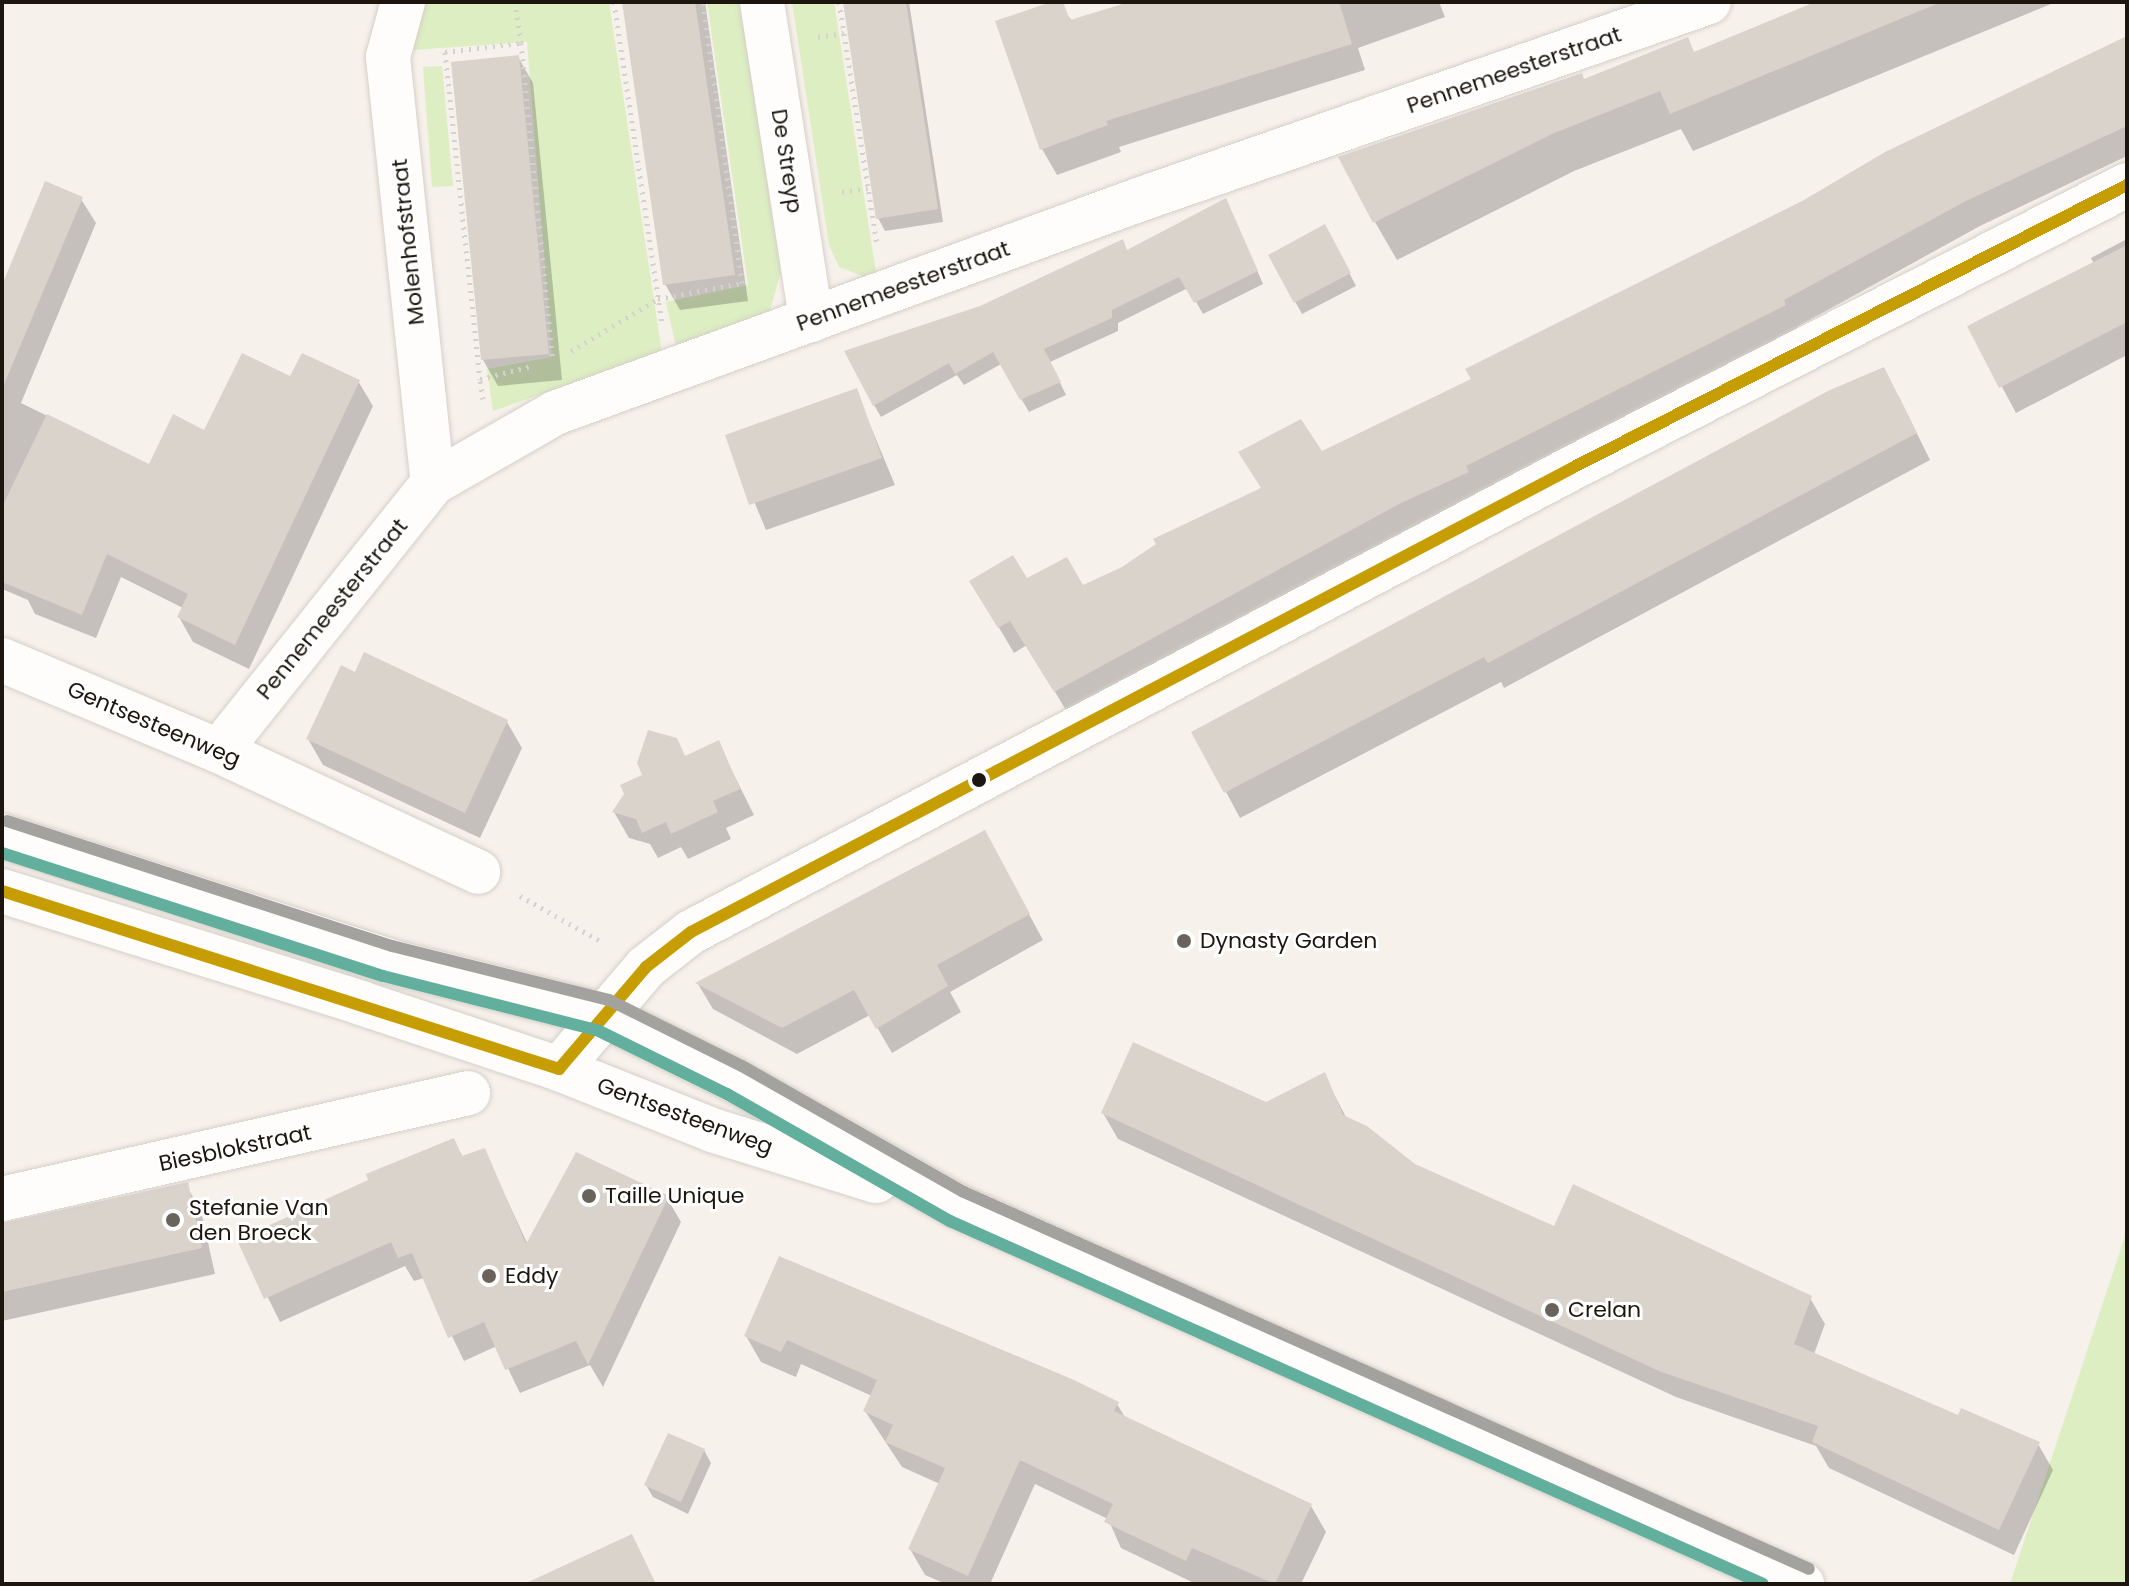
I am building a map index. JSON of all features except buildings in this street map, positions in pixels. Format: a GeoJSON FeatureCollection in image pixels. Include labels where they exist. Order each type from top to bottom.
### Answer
{"type":"FeatureCollection","features":[{"type":"Feature","properties":{"kind":"street","name":"Molenhofstraat"},"geometry":{"type":"LineString","coordinates":[[403,2],[388,57],[433,483]]}},
{"type":"Feature","properties":{"kind":"street","name":"De Streyp"},"geometry":{"type":"LineString","coordinates":[[762,2],[811,320]]}},
{"type":"Feature","properties":{"kind":"street","name":"Pennemeesterstraat"},"geometry":{"type":"LineString","coordinates":[[219,751],[433,483],[555,413],[1709,2]]}},
{"type":"Feature","properties":{"kind":"street"},"geometry":{"type":"LineString","coordinates":[[559,1069],[646,967],[691,932],[1572,468],[2127,185]]}},
{"type":"Feature","properties":{"kind":"street","name":"Gentsesteenweg"},"geometry":{"type":"LineString","coordinates":[[2,660],[219,751],[478,872]]}},
{"type":"Feature","properties":{"kind":"street","name":"Gentsesteenweg"},"geometry":{"type":"LineString","coordinates":[[2,836],[388,961],[603,1015],[734,1080],[957,1206],[1802,1584]]}},
{"type":"Feature","properties":{"kind":"street","name":"Gentsesteenweg"},"geometry":{"type":"LineString","coordinates":[[2,891],[559,1069],[712,1130],[957,1206]]}},
{"type":"Feature","properties":{"kind":"street","name":"Biesblokstraat"},"geometry":{"type":"LineString","coordinates":[[2,1199],[468,1093]]}},
{"type":"Feature","properties":{"kind":"path"},"geometry":{"type":"LineString","coordinates":[[515,2],[553,361]]}},
{"type":"Feature","properties":{"kind":"path"},"geometry":{"type":"LineString","coordinates":[[614,2],[670,372]]}},
{"type":"Feature","properties":{"kind":"path"},"geometry":{"type":"LineString","coordinates":[[480,379],[553,361],[658,299],[742,283],[703,2]]}},
{"type":"Feature","properties":{"kind":"path"},"geometry":{"type":"LineString","coordinates":[[839,2],[885,293]]}},
{"type":"Feature","properties":{"kind":"path"},"geometry":{"type":"LineString","coordinates":[[388,57],[521,43]]}},
{"type":"Feature","properties":{"kind":"path"},"geometry":{"type":"LineString","coordinates":[[445,52],[490,451]]}},
{"type":"Feature","properties":{"kind":"green space"},"geometry":{"type":"Polygon","coordinates":[[[421,2],[609,2],[662,353],[493,411],[487,369],[552,357],[527,42],[412,50],[421,2]]]}},
{"type":"Feature","properties":{"kind":"green space"},"geometry":{"type":"Polygon","coordinates":[[[707,2],[741,2],[781,271],[769,314],[676,347],[666,302],[748,285],[707,2]]]}},
{"type":"Feature","properties":{"kind":"green space"},"geometry":{"type":"Polygon","coordinates":[[[792,2],[834,2],[876,273],[863,276],[839,267],[829,245],[792,2]]]}},
{"type":"Feature","properties":{"kind":"green space"},"geometry":{"type":"Polygon","coordinates":[[[442,66],[453,186],[432,187],[423,67],[442,66]]]}},
{"type":"Feature","properties":{"kind":"green space"},"geometry":{"type":"Polygon","coordinates":[[[2127,1230],[2127,1584],[2010,1584],[2127,1230]]]}},
{"type":"Feature","properties":{"kind":"transit line"},"geometry":{"type":"LineString","coordinates":[[2,891],[559,1069],[646,967],[691,932],[1572,468],[2127,185]]}},
{"type":"Feature","properties":{"kind":"transit line"},"geometry":{"type":"LineString","coordinates":[[7,821],[392,946],[609,1000],[742,1066],[964,1192],[1809,1569]]}},
{"type":"Feature","properties":{"kind":"transit line"},"geometry":{"type":"LineString","coordinates":[[2,853],[383,976],[597,1030],[727,1094],[950,1221],[1763,1584]]}},
{"type":"Feature","properties":{"kind":"place","name":"Dynasty Garden"},"geometry":{"type":"Point","coordinates":[1184,941]}},
{"type":"Feature","properties":{"kind":"place","name":"Taille Unique"},"geometry":{"type":"Point","coordinates":[589,1196]}},
{"type":"Feature","properties":{"kind":"place","name":"Stefanie Van den Broeck"},"geometry":{"type":"Point","coordinates":[173,1220]}},
{"type":"Feature","properties":{"kind":"place","name":"Eddy"},"geometry":{"type":"Point","coordinates":[489,1276]}},
{"type":"Feature","properties":{"kind":"place","name":"Crelan"},"geometry":{"type":"Point","coordinates":[1552,1310]}}]}
